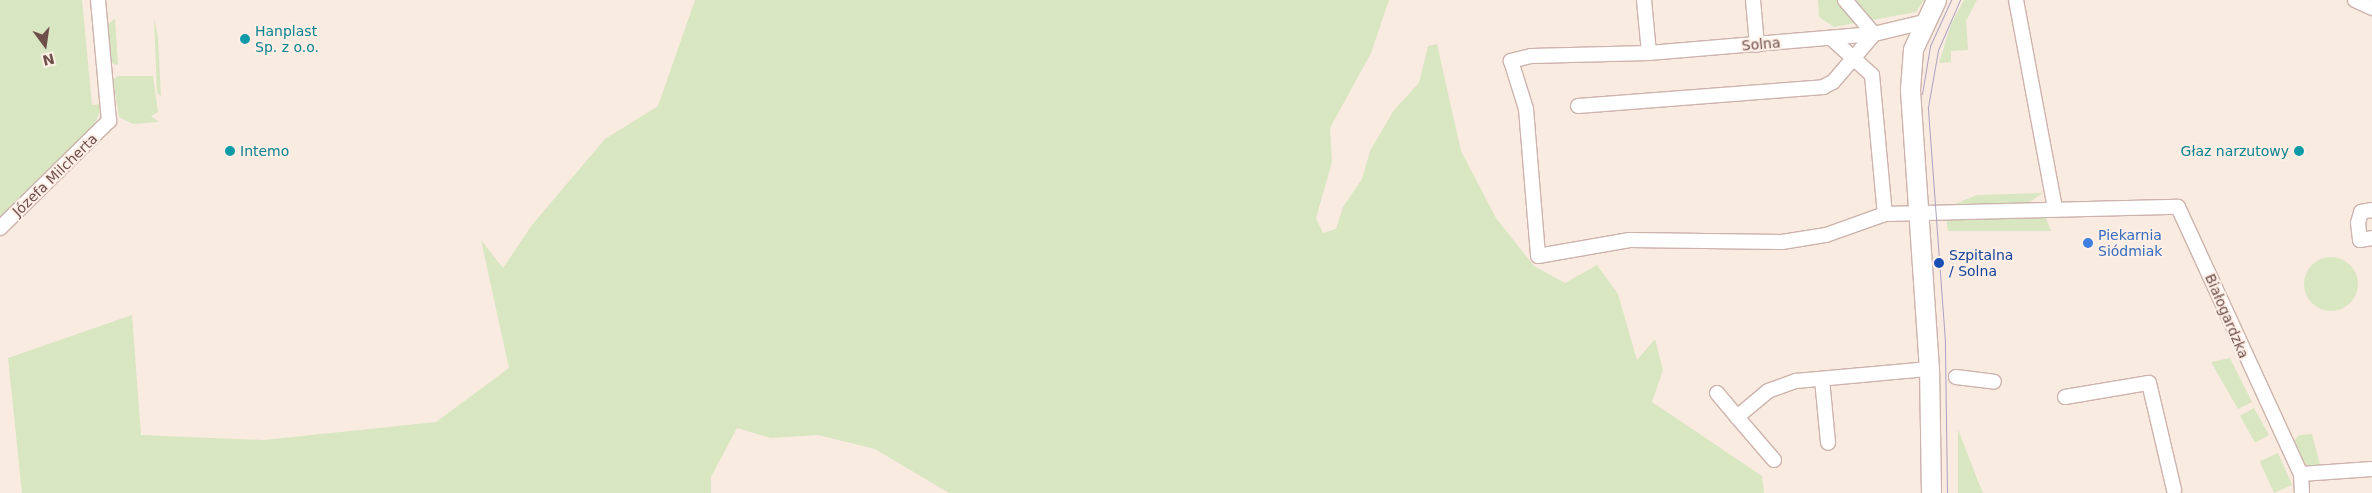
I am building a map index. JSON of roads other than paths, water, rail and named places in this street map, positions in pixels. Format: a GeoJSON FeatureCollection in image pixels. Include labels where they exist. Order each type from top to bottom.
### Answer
{"type":"FeatureCollection","features":[{"type":"Feature","properties":{"kind":"street","name":"Józefa Milcherta"},"geometry":{"type":"LineString","coordinates":[[0,228],[109,121],[98,0]]}},
{"type":"Feature","properties":{"kind":"street"},"geometry":{"type":"LineString","coordinates":[[1644,0],[1649,53]]}},
{"type":"Feature","properties":{"kind":"street"},"geometry":{"type":"LineString","coordinates":[[1753,0],[1757,45]]}},
{"type":"Feature","properties":{"kind":"street"},"geometry":{"type":"LineString","coordinates":[[1578,106],[1823,88],[1856,57],[1874,34],[1846,0]]}},
{"type":"Feature","properties":{"kind":"street"},"geometry":{"type":"LineString","coordinates":[[1930,493],[1929,370],[1917,212],[1910,74],[1924,22],[1936,0]]}},
{"type":"Feature","properties":{"kind":"street"},"geometry":{"type":"LineString","coordinates":[[2016,0],[2055,209]]}},
{"type":"Feature","properties":{"kind":"street"},"geometry":{"type":"LineString","coordinates":[[2355,0],[2372,8]]}},
{"type":"Feature","properties":{"kind":"street","name":"Solna"},"geometry":{"type":"LineString","coordinates":[[1885,214],[1826,235],[1782,242],[1630,240],[1538,256],[1526,109],[1511,61],[1531,56],[1649,53],[1874,34],[1924,22]]}},
{"type":"Feature","properties":{"kind":"street"},"geometry":{"type":"LineString","coordinates":[[1831,38],[1856,57],[1872,75],[1885,214]]}},
{"type":"Feature","properties":{"kind":"street","name":"Białogardzka"},"geometry":{"type":"LineString","coordinates":[[1885,214],[2165,205],[2184,209],[2224,314],[2301,474]]}},
{"type":"Feature","properties":{"kind":"street"},"geometry":{"type":"LineString","coordinates":[[2372,210],[2361,212],[2358,223],[2360,240],[2372,238]]}},
{"type":"Feature","properties":{"kind":"street"},"geometry":{"type":"LineString","coordinates":[[1737,417],[1783,384],[1929,370]]}},
{"type":"Feature","properties":{"kind":"street"},"geometry":{"type":"LineString","coordinates":[[1956,377],[1994,382]]}},
{"type":"Feature","properties":{"kind":"street"},"geometry":{"type":"LineString","coordinates":[[1822,379],[1828,443]]}},
{"type":"Feature","properties":{"kind":"street"},"geometry":{"type":"LineString","coordinates":[[2065,397],[2149,383],[2174,490]]}},
{"type":"Feature","properties":{"kind":"street"},"geometry":{"type":"LineString","coordinates":[[1717,393],[1774,460]]}},
{"type":"Feature","properties":{"kind":"street"},"geometry":{"type":"LineString","coordinates":[[2302,493],[2301,474],[2372,469]]}},
{"type":"Feature","properties":{"kind":"tram line"},"geometry":{"type":"LineString","coordinates":[[1922,94],[1930,46],[1951,0]]}},
{"type":"Feature","properties":{"kind":"tram line"},"geometry":{"type":"LineString","coordinates":[[1947,493],[1945,341],[1928,107],[1938,50],[1960,0]]}},
{"type":"Feature","properties":{"kind":"place","name":"Hanplast Sp. z o.o."},"geometry":{"type":"Point","coordinates":[245,39]}},
{"type":"Feature","properties":{"kind":"place","name":"Intemo"},"geometry":{"type":"Point","coordinates":[230,151]}},
{"type":"Feature","properties":{"kind":"place","name":"Głaz narzutowy"},"geometry":{"type":"Point","coordinates":[2299,151]}},
{"type":"Feature","properties":{"kind":"place","name":"Piekarnia Siódmiak"},"geometry":{"type":"Point","coordinates":[2088,243]}},
{"type":"Feature","properties":{"kind":"place","name":"Szpitalna / Solna"},"geometry":{"type":"Point","coordinates":[1939,263]}}]}
